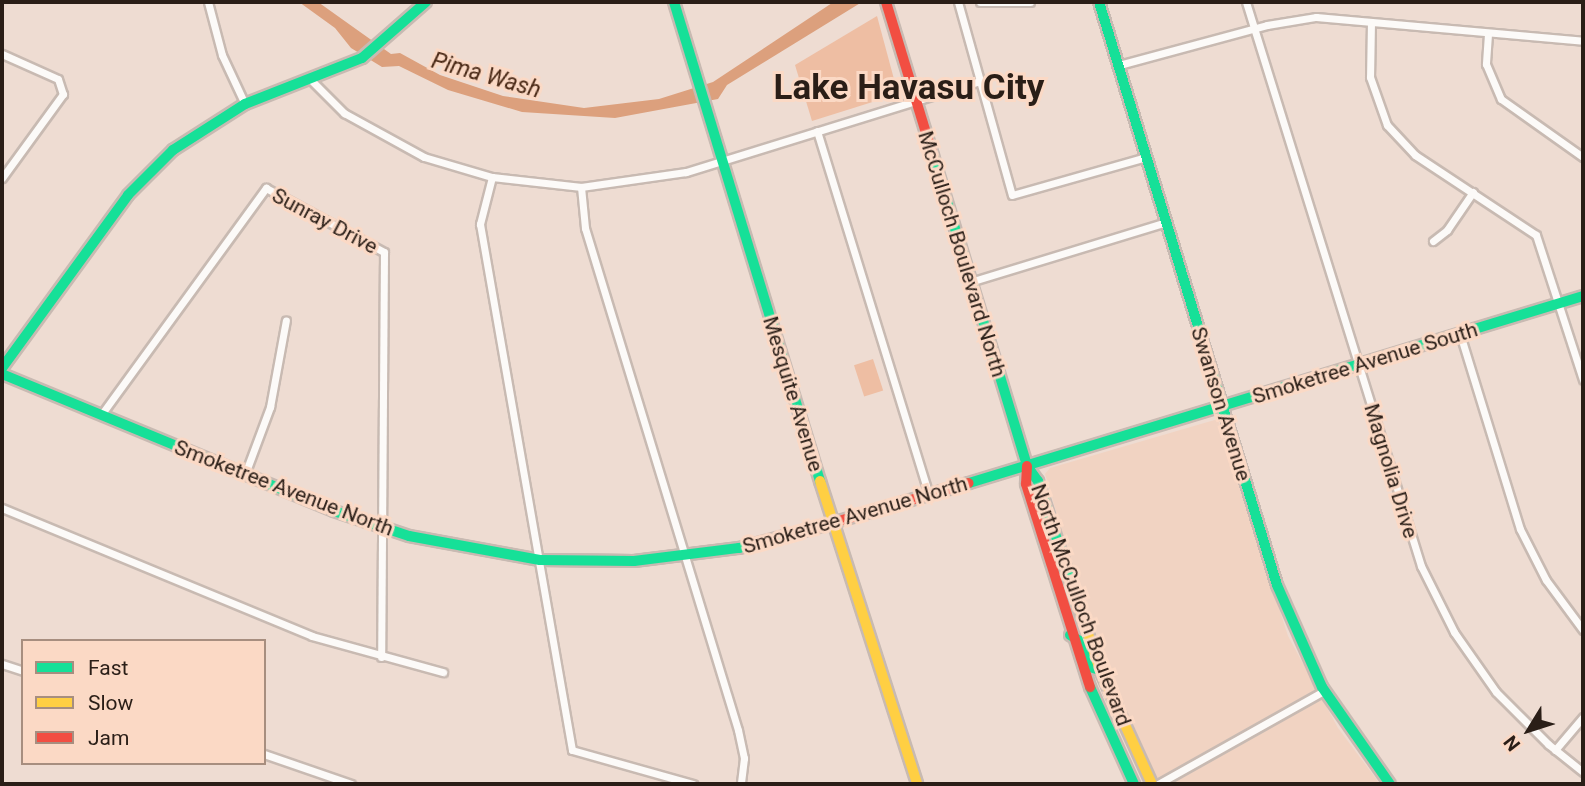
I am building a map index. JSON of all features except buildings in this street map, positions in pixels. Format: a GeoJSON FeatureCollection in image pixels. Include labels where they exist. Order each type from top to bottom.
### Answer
{"type":"FeatureCollection","features":[{"type":"Feature","properties":{"kind":"street"},"geometry":{"type":"LineString","coordinates":[[208,2],[222,55],[245,104]]}},
{"type":"Feature","properties":{"kind":"street"},"geometry":{"type":"LineString","coordinates":[[2,368],[142,180],[197,131],[245,104],[342,68],[385,42],[426,2]]}},
{"type":"Feature","properties":{"kind":"street","name":"Mesquite Avenue"},"geometry":{"type":"LineString","coordinates":[[674,2],[833,524],[917,784]]}},
{"type":"Feature","properties":{"kind":"street","name":"McCulloch Boulevard North"},"geometry":{"type":"LineString","coordinates":[[886,2],[1027,466]]}},
{"type":"Feature","properties":{"kind":"street"},"geometry":{"type":"LineString","coordinates":[[958,2],[1012,195],[1146,157]]}},
{"type":"Feature","properties":{"kind":"street"},"geometry":{"type":"LineString","coordinates":[[979,2],[1030,2]]}},
{"type":"Feature","properties":{"kind":"street","name":"Swanson Avenue"},"geometry":{"type":"LineString","coordinates":[[1099,2],[1277,585],[1324,691],[1390,784]]}},
{"type":"Feature","properties":{"kind":"street","name":"Magnolia Drive"},"geometry":{"type":"LineString","coordinates":[[1246,2],[1409,531],[1436,599],[1496,692],[1555,750],[1583,772]]}},
{"type":"Feature","properties":{"kind":"street"},"geometry":{"type":"LineString","coordinates":[[1119,65],[1254,29],[1308,18],[1583,41]]}},
{"type":"Feature","properties":{"kind":"street"},"geometry":{"type":"LineString","coordinates":[[1371,22],[1370,77],[1387,125],[1415,155],[1536,235],[1583,380]]}},
{"type":"Feature","properties":{"kind":"street"},"geometry":{"type":"LineString","coordinates":[[1488,34],[1488,71],[1501,99],[1583,157]]}},
{"type":"Feature","properties":{"kind":"street"},"geometry":{"type":"LineString","coordinates":[[2,54],[58,79],[64,94],[2,178]]}},
{"type":"Feature","properties":{"kind":"street"},"geometry":{"type":"LineString","coordinates":[[311,80],[327,101],[392,142],[492,177],[581,187],[658,179],[980,81]]}},
{"type":"Feature","properties":{"kind":"street"},"geometry":{"type":"LineString","coordinates":[[817,131],[929,495]]}},
{"type":"Feature","properties":{"kind":"street"},"geometry":{"type":"LineString","coordinates":[[492,177],[480,224],[572,750],[694,784]]}},
{"type":"Feature","properties":{"kind":"street"},"geometry":{"type":"LineString","coordinates":[[581,187],[585,228],[742,745],[741,784]]}},
{"type":"Feature","properties":{"kind":"street","name":"Sunray Drive"},"geometry":{"type":"LineString","coordinates":[[101,415],[266,188],[384,252],[381,657]]}},
{"type":"Feature","properties":{"kind":"street"},"geometry":{"type":"LineString","coordinates":[[1433,242],[1446,233],[1473,192]]}},
{"type":"Feature","properties":{"kind":"street"},"geometry":{"type":"LineString","coordinates":[[970,282],[1166,222]]}},
{"type":"Feature","properties":{"kind":"street","name":"Smoketree Avenue South"},"geometry":{"type":"LineString","coordinates":[[1027,466],[1583,296]]}},
{"type":"Feature","properties":{"kind":"street"},"geometry":{"type":"LineString","coordinates":[[245,474],[270,407],[286,320]]}},
{"type":"Feature","properties":{"kind":"street"},"geometry":{"type":"LineString","coordinates":[[1460,334],[1520,529],[1546,580],[1583,629]]}},
{"type":"Feature","properties":{"kind":"street","name":"Smoketree Avenue North"},"geometry":{"type":"LineString","coordinates":[[2,374],[383,528],[445,545],[540,560],[686,556],[833,524],[1027,466]]}},
{"type":"Feature","properties":{"kind":"street","name":"North McCulloch Boulevard"},"geometry":{"type":"LineString","coordinates":[[1027,466],[1026,484],[1070,635],[1097,708],[1134,784]]}},
{"type":"Feature","properties":{"kind":"street","name":"North McCulloch Boulevard"},"geometry":{"type":"LineString","coordinates":[[1027,466],[1038,481],[1100,670],[1152,784]]}},
{"type":"Feature","properties":{"kind":"street"},"geometry":{"type":"LineString","coordinates":[[2,508],[312,636],[443,672]]}},
{"type":"Feature","properties":{"kind":"street"},"geometry":{"type":"LineString","coordinates":[[1070,635],[1080,641],[1090,667],[1100,670]]}},
{"type":"Feature","properties":{"kind":"street"},"geometry":{"type":"LineString","coordinates":[[2,664],[21,670]]}},
{"type":"Feature","properties":{"kind":"street"},"geometry":{"type":"LineString","coordinates":[[1158,784],[1324,691]]}},
{"type":"Feature","properties":{"kind":"street"},"geometry":{"type":"LineString","coordinates":[[1555,750],[1583,717]]}},
{"type":"Feature","properties":{"kind":"street"},"geometry":{"type":"LineString","coordinates":[[266,755],[351,784]]}},
{"type":"Feature","properties":{"kind":"shaded area"},"geometry":{"type":"Polygon","coordinates":[[[299,2],[318,2],[391,54],[400,53],[440,75],[503,96],[584,108],[659,99],[713,82],[832,3],[862,2],[727,85],[718,99],[615,118],[522,112],[448,90],[399,66],[382,67],[351,48],[335,28],[299,2]]]}},
{"type":"Feature","properties":{"kind":"shaded area"},"geometry":{"type":"Polygon","coordinates":[[[877,16],[898,94],[812,121],[795,65],[877,16]]]}},
{"type":"Feature","properties":{"kind":"shaded area"},"geometry":{"type":"Polygon","coordinates":[[[873,359],[883,390],[864,397],[854,365],[873,359]]]}},
{"type":"Feature","properties":{"kind":"shaded area"},"geometry":{"type":"Polygon","coordinates":[[[1218,419],[1288,636],[1338,728],[1380,784],[1157,784],[1117,702],[1088,621],[1045,474],[1050,468],[1218,419]]]}},
{"type":"Feature","properties":{"kind":"traffic: fast"},"geometry":{"type":"LineString","coordinates":[[2,368],[128,195],[173,150],[245,104],[362,58],[426,2]]}},
{"type":"Feature","properties":{"kind":"traffic: fast"},"geometry":{"type":"LineString","coordinates":[[674,2],[820,481]]}},
{"type":"Feature","properties":{"kind":"traffic: fast"},"geometry":{"type":"LineString","coordinates":[[1099,2],[1277,585],[1322,687],[1390,784]]}},
{"type":"Feature","properties":{"kind":"traffic: fast"},"geometry":{"type":"LineString","coordinates":[[933,156],[1027,466],[1038,481],[1078,604]]}},
{"type":"Feature","properties":{"kind":"traffic: fast"},"geometry":{"type":"LineString","coordinates":[[969,483],[1583,296]]}},
{"type":"Feature","properties":{"kind":"traffic: fast"},"geometry":{"type":"LineString","coordinates":[[2,374],[334,511],[409,536],[540,560],[634,561],[739,548],[815,528]]}},
{"type":"Feature","properties":{"kind":"traffic: fast"},"geometry":{"type":"LineString","coordinates":[[1070,635],[1080,641],[1090,667],[1100,670]]}},
{"type":"Feature","properties":{"kind":"traffic: fast"},"geometry":{"type":"LineString","coordinates":[[1090,687],[1134,784]]}},
{"type":"Feature","properties":{"kind":"traffic: slow"},"geometry":{"type":"LineString","coordinates":[[820,481],[917,784]]}},
{"type":"Feature","properties":{"kind":"traffic: slow"},"geometry":{"type":"LineString","coordinates":[[1078,604],[1100,670],[1152,784]]}},
{"type":"Feature","properties":{"kind":"traffic: jam"},"geometry":{"type":"LineString","coordinates":[[886,2],[933,156]]}},
{"type":"Feature","properties":{"kind":"traffic: jam"},"geometry":{"type":"LineString","coordinates":[[1027,466],[1026,484],[1090,687]]}},
{"type":"Feature","properties":{"kind":"traffic: jam"},"geometry":{"type":"LineString","coordinates":[[815,528],[969,483]]}},
{"type":"Feature","properties":{"kind":"district","name":"Lake Havasu City"},"geometry":{"type":"Point","coordinates":[909,88]}},
{"type":"Feature","properties":{"kind":"water label","name":"Pima Wash"},"geometry":{"type":"Point","coordinates":[486,76]}}]}
